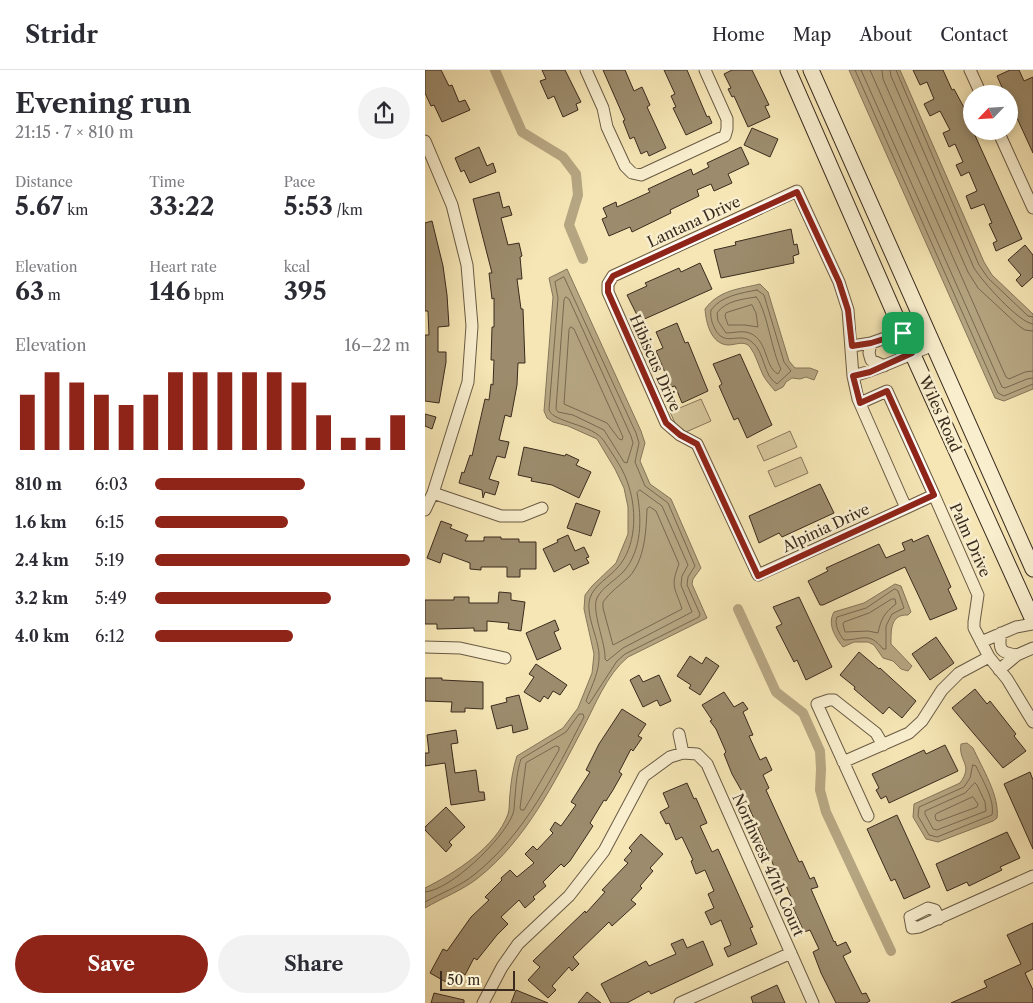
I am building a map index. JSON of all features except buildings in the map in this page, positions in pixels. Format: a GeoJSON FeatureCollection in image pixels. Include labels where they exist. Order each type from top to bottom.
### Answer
{"type":"FeatureCollection","features":[{"type":"Feature","properties":{"kind":"main road","name":"Wiles Road"},"geometry":{"type":"LineString","coordinates":[[787,70],[1033,620]]}},
{"type":"Feature","properties":{"kind":"main road","name":"Wiles Road"},"geometry":{"type":"LineString","coordinates":[[811,70],[1033,569]]}},
{"type":"Feature","properties":{"kind":"street"},"geometry":{"type":"LineString","coordinates":[[586,70],[603,108],[607,127],[625,166],[632,173],[641,175],[725,136],[727,119],[705,70]]}},
{"type":"Feature","properties":{"kind":"street"},"geometry":{"type":"LineString","coordinates":[[971,70],[977,85]]}},
{"type":"Feature","properties":{"kind":"street"},"geometry":{"type":"LineString","coordinates":[[1002,140],[1033,208]]}},
{"type":"Feature","properties":{"kind":"street"},"geometry":{"type":"LineString","coordinates":[[425,510],[433,493],[468,382],[471,326],[467,265],[452,205],[426,147]]}},
{"type":"Feature","properties":{"kind":"street","name":"Lantana Drive"},"geometry":{"type":"LineString","coordinates":[[608,284],[613,276],[797,192],[839,282],[848,310],[852,346]]}},
{"type":"Feature","properties":{"kind":"street","name":"Hibiscus Drive"},"geometry":{"type":"LineString","coordinates":[[608,284],[608,292],[666,423],[680,435],[697,444],[758,576]]}},
{"type":"Feature","properties":{"kind":"street"},"geometry":{"type":"LineString","coordinates":[[906,508],[860,403],[853,376],[852,346],[871,343],[925,324]]}},
{"type":"Feature","properties":{"kind":"street"},"geometry":{"type":"LineString","coordinates":[[871,343],[870,358],[874,363],[883,366]]}},
{"type":"Feature","properties":{"kind":"street"},"geometry":{"type":"LineString","coordinates":[[853,376],[870,372],[934,345]]}},
{"type":"Feature","properties":{"kind":"street"},"geometry":{"type":"LineString","coordinates":[[860,403],[887,391],[934,495]]}},
{"type":"Feature","properties":{"kind":"street"},"geometry":{"type":"LineString","coordinates":[[433,493],[501,516],[522,516],[542,508]]}},
{"type":"Feature","properties":{"kind":"street","name":"Palm Drive"},"geometry":{"type":"LineString","coordinates":[[906,508],[934,495],[978,595],[974,622],[981,642],[989,657],[1007,679],[1033,722]]}},
{"type":"Feature","properties":{"kind":"street","name":"Alpinia Drive"},"geometry":{"type":"LineString","coordinates":[[758,576],[906,508]]}},
{"type":"Feature","properties":{"kind":"street"},"geometry":{"type":"LineString","coordinates":[[981,642],[1016,627],[1033,624]]}},
{"type":"Feature","properties":{"kind":"street"},"geometry":{"type":"LineString","coordinates":[[1001,633],[999,644],[1001,648],[1005,652],[1017,655]]}},
{"type":"Feature","properties":{"kind":"street"},"geometry":{"type":"LineString","coordinates":[[425,646],[460,648],[505,658]]}},
{"type":"Feature","properties":{"kind":"street"},"geometry":{"type":"LineString","coordinates":[[999,670],[1017,655],[1033,648]]}},
{"type":"Feature","properties":{"kind":"street"},"geometry":{"type":"LineString","coordinates":[[843,762],[909,733],[922,721],[942,690],[959,672],[989,657]]}},
{"type":"Feature","properties":{"kind":"street"},"geometry":{"type":"LineString","coordinates":[[868,816],[817,704],[834,700],[876,734],[883,746]]}},
{"type":"Feature","properties":{"kind":"street"},"geometry":{"type":"LineString","coordinates":[[484,1001],[502,966],[518,944],[569,896],[604,851],[643,776],[670,757],[683,753],[679,734]]}},
{"type":"Feature","properties":{"kind":"street","name":"Northwest 47th Court"},"geometry":{"type":"LineString","coordinates":[[683,753],[697,754],[707,764],[813,1003]]}},
{"type":"Feature","properties":{"kind":"street"},"geometry":{"type":"LineString","coordinates":[[939,918],[1033,876]]}},
{"type":"Feature","properties":{"kind":"street"},"geometry":{"type":"LineString","coordinates":[[680,1003],[791,953]]}},
{"type":"Feature","properties":{"kind":"shaded area"},"geometry":{"type":"Polygon","coordinates":[[[701,399],[711,421],[686,432],[675,423],[670,412],[701,399]]]}},
{"type":"Feature","properties":{"kind":"shaded area"},"geometry":{"type":"Polygon","coordinates":[[[790,431],[797,447],[764,461],[757,446],[790,431]]]}},
{"type":"Feature","properties":{"kind":"shaded area"},"geometry":{"type":"Polygon","coordinates":[[[801,457],[808,473],[775,487],[768,471],[801,457]]]}},
{"type":"Feature","properties":{"kind":"water"},"geometry":{"type":"Polygon","coordinates":[[[849,70],[900,70],[984,262],[992,275],[1033,314],[1033,389],[1004,401],[995,398],[849,70]]]}},
{"type":"Feature","properties":{"kind":"water"},"geometry":{"type":"Polygon","coordinates":[[[567,269],[641,431],[645,443],[640,461],[650,484],[671,499],[701,568],[693,579],[692,584],[707,618],[628,657],[620,664],[607,682],[549,790],[511,846],[478,878],[425,908],[425,888],[449,875],[473,858],[502,826],[509,812],[514,765],[517,756],[563,728],[578,708],[592,673],[594,654],[584,609],[585,595],[616,563],[628,534],[628,507],[624,488],[597,439],[568,426],[553,422],[547,418],[544,411],[553,297],[549,278],[567,269]]]}},
{"type":"Feature","properties":{"kind":"water"},"geometry":{"type":"Polygon","coordinates":[[[760,284],[768,292],[789,361],[795,368],[810,368],[818,371],[814,380],[806,377],[800,379],[792,378],[783,387],[775,391],[764,377],[748,345],[743,343],[722,344],[717,341],[711,332],[705,309],[711,303],[730,291],[760,284]]]}},
{"type":"Feature","properties":{"kind":"water"},"geometry":{"type":"Polygon","coordinates":[[[895,584],[901,586],[911,612],[895,620],[891,644],[912,666],[908,671],[901,669],[893,661],[883,658],[874,645],[868,642],[854,642],[843,647],[835,635],[831,621],[834,612],[864,603],[895,584]]]}},
{"type":"Feature","properties":{"kind":"water"},"geometry":{"type":"Polygon","coordinates":[[[967,743],[973,748],[993,791],[996,801],[997,818],[938,842],[926,839],[913,817],[914,804],[960,783],[966,771],[961,744],[967,743]]]}},
{"type":"Feature","properties":{"kind":"waterway"},"geometry":{"type":"LineString","coordinates":[[495,70],[522,132],[563,157],[576,174],[578,195],[569,225],[583,259]]}},
{"type":"Feature","properties":{"kind":"waterway"},"geometry":{"type":"LineString","coordinates":[[738,609],[776,692],[803,713],[820,751],[820,790],[826,812],[891,951]]}},
{"type":"Feature","properties":{"kind":"route"},"geometry":{"type":"LineString","coordinates":[[797,192],[839,282],[848,310],[852,346],[871,343],[903,333],[912,353],[870,372],[853,376],[860,403],[887,391],[934,495],[758,576],[697,444],[680,435],[666,423],[608,292],[608,284],[613,276],[797,192]]}}]}
